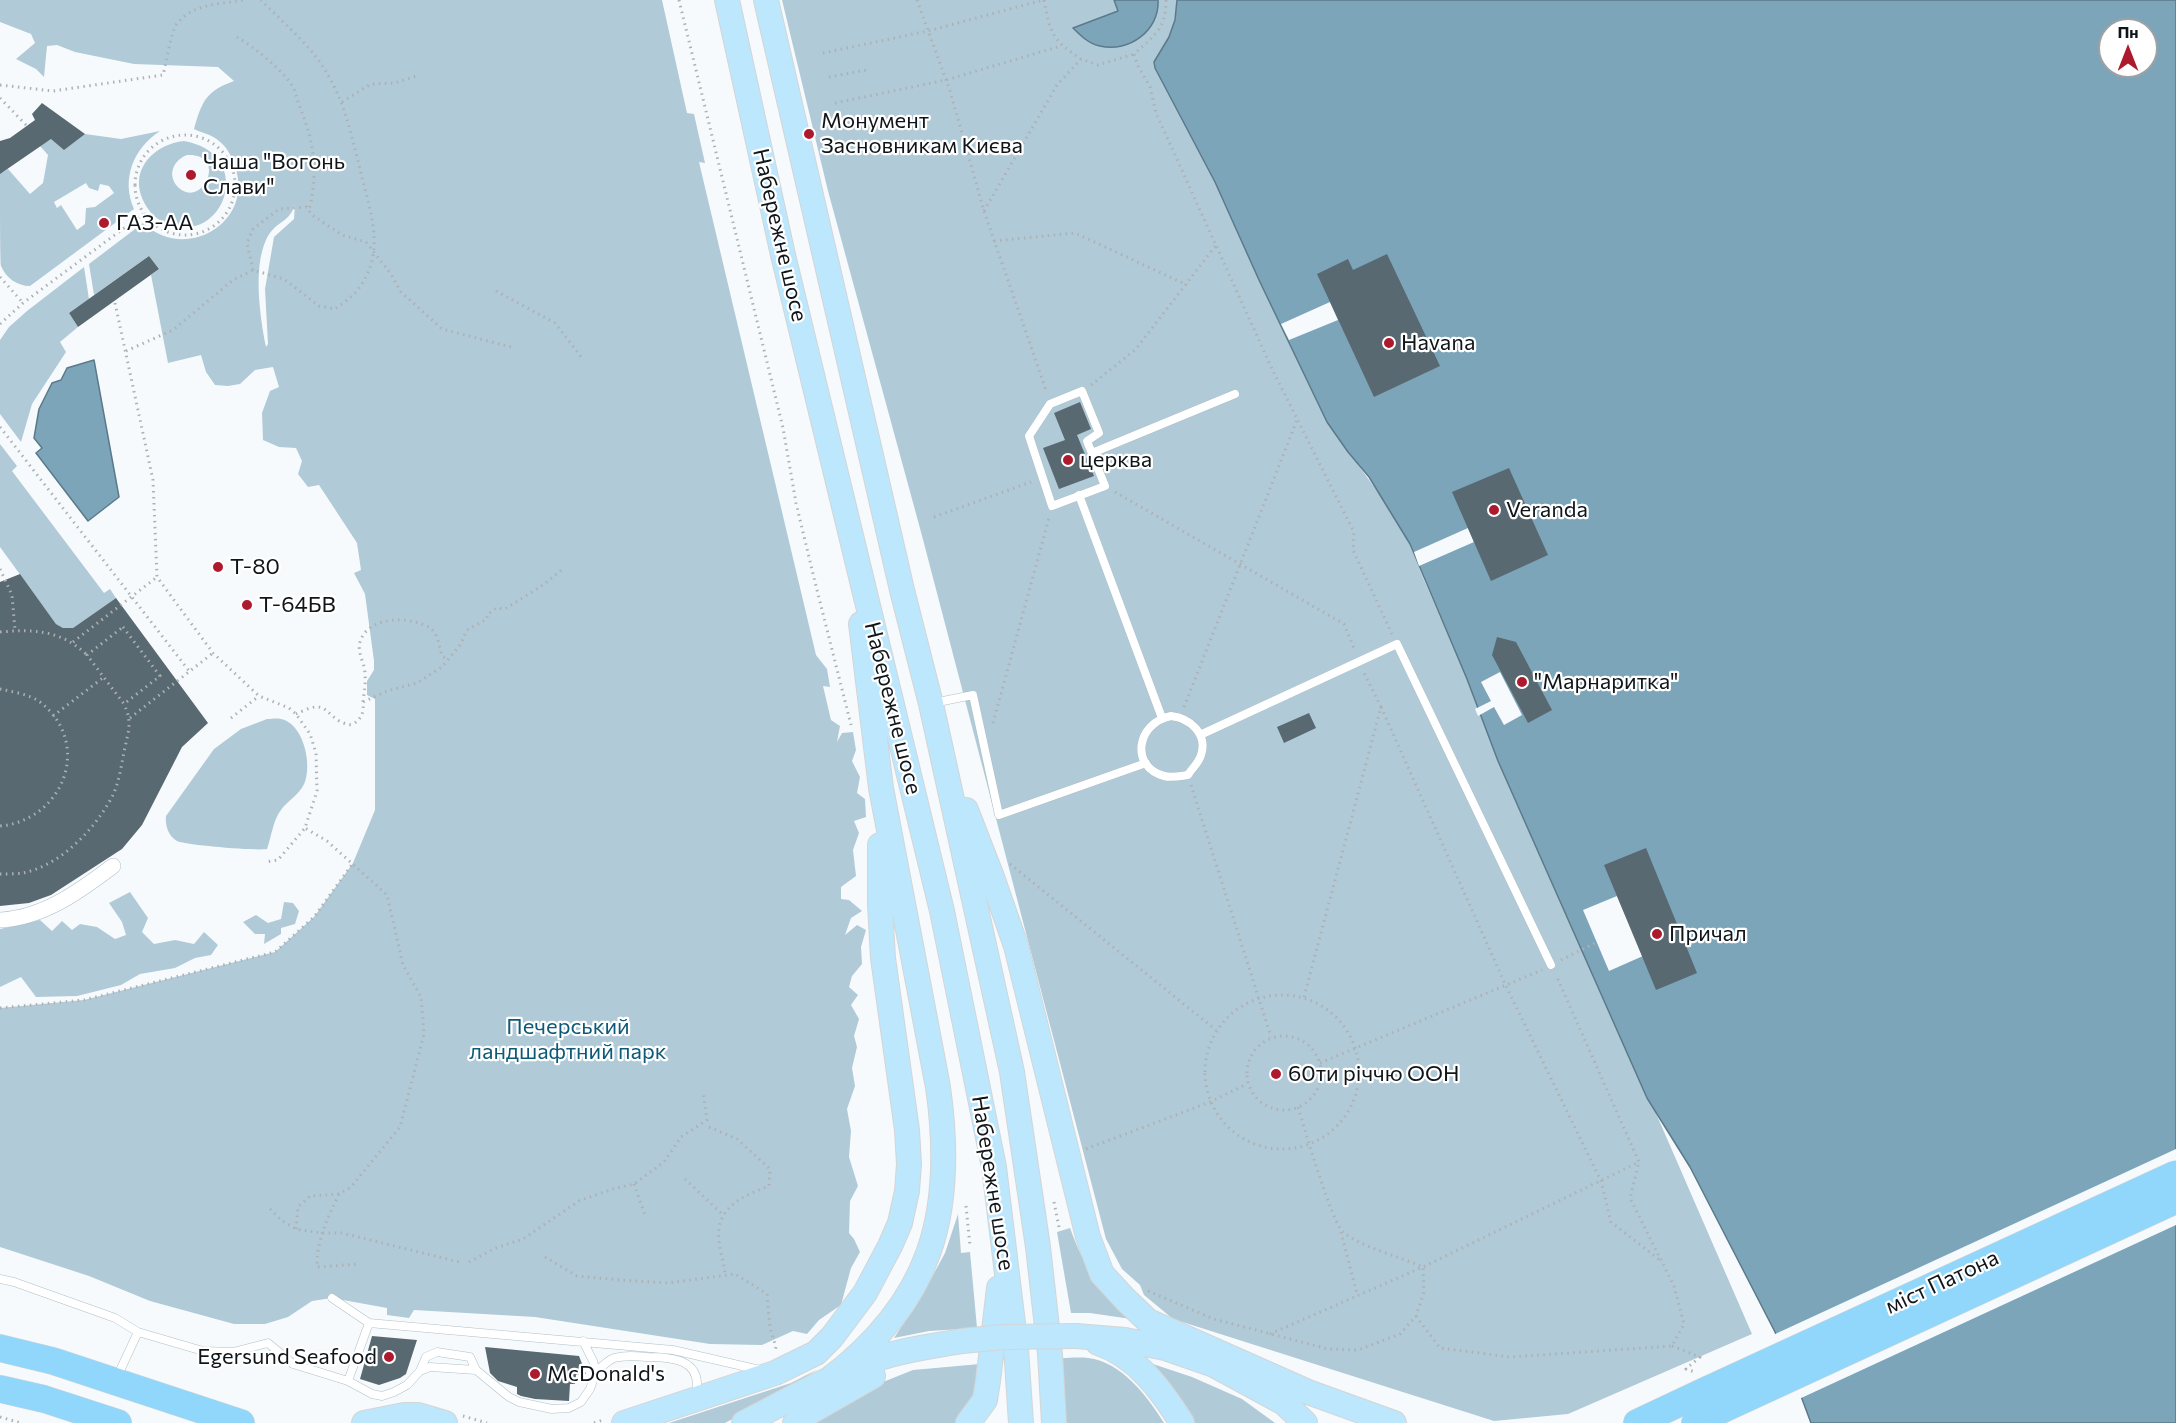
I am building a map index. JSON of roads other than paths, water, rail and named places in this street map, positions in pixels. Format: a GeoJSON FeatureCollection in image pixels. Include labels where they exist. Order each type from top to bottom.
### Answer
{"type":"FeatureCollection","features":[{"type":"Feature","properties":{"kind":"highway","name":"міст Патона"},"geometry":{"type":"LineString","coordinates":[[1710,1392],[2176,1174]]}},
{"type":"Feature","properties":{"kind":"highway","name":"міст Патона"},"geometry":{"type":"LineString","coordinates":[[1710,1392],[2176,1200]]}},
{"type":"Feature","properties":{"kind":"highway"},"geometry":{"type":"LineString","coordinates":[[0,1348],[52,1361],[241,1423]]}},
{"type":"Feature","properties":{"kind":"highway"},"geometry":{"type":"LineString","coordinates":[[0,1389],[44,1399],[118,1423]]}},
{"type":"Feature","properties":{"kind":"highway"},"geometry":{"type":"LineString","coordinates":[[1637,1423],[1710,1392]]}},
{"type":"Feature","properties":{"kind":"highway"},"geometry":{"type":"LineString","coordinates":[[1695,1423],[1710,1392]]}},
{"type":"Feature","properties":{"kind":"main road","name":"Набережне шосе"},"geometry":{"type":"LineString","coordinates":[[727,0],[783,255],[853,547],[895,709],[942,911],[994,1167],[1016,1348],[1021,1423]]}},
{"type":"Feature","properties":{"kind":"main road","name":"Набережне шосе"},"geometry":{"type":"LineString","coordinates":[[766,0],[902,590],[933,713],[1012,1072],[1038,1247],[1050,1354],[1054,1423]]}},
{"type":"Feature","properties":{"kind":"main road"},"geometry":{"type":"LineString","coordinates":[[827,1381],[848,1365],[892,1320],[923,1269],[938,1226],[945,1168],[944,1127],[939,1087],[881,788],[865,668],[853,547]]}},
{"type":"Feature","properties":{"kind":"main road"},"geometry":{"type":"LineString","coordinates":[[933,713],[1016,946],[1088,1237],[1102,1274],[1148,1321],[1308,1392],[1394,1423]]}},
{"type":"Feature","properties":{"kind":"main road"},"geometry":{"type":"LineString","coordinates":[[614,1421],[692,1402],[774,1367],[816,1353],[832,1337],[865,1293],[893,1239],[900,1222],[907,1191],[909,1164],[907,1130],[883,958],[880,905],[881,788]]}},
{"type":"Feature","properties":{"kind":"main road"},"geometry":{"type":"LineString","coordinates":[[968,1423],[985,1400],[1004,1244]]}},
{"type":"Feature","properties":{"kind":"main road"},"geometry":{"type":"LineString","coordinates":[[744,1423],[827,1381],[877,1359],[910,1350],[962,1341],[1076,1336],[1125,1340],[1165,1348],[1214,1365],[1284,1403],[1305,1423]]}},
{"type":"Feature","properties":{"kind":"main road"},"geometry":{"type":"LineString","coordinates":[[1076,1336],[1109,1347],[1140,1367],[1164,1395],[1182,1423]]}},
{"type":"Feature","properties":{"kind":"main road"},"geometry":{"type":"LineString","coordinates":[[795,1423],[803,1416],[869,1378],[901,1362],[962,1341]]}},
{"type":"Feature","properties":{"kind":"main road"},"geometry":{"type":"LineString","coordinates":[[1269,1375],[1310,1408],[1322,1423]]}},
{"type":"Feature","properties":{"kind":"main road"},"geometry":{"type":"LineString","coordinates":[[364,1423],[418,1415],[446,1423]]}},
{"type":"Feature","properties":{"kind":"street"},"geometry":{"type":"LineString","coordinates":[[0,920],[11,920],[39,912],[87,885],[113,866]]}},
{"type":"Feature","properties":{"kind":"lane"},"geometry":{"type":"LineString","coordinates":[[1083,392],[1100,433],[1087,441],[1092,453],[1105,486],[1052,506],[1029,436],[1050,404],[1083,392]]}},
{"type":"Feature","properties":{"kind":"lane"},"geometry":{"type":"LineString","coordinates":[[1092,453],[1235,394]]}},
{"type":"Feature","properties":{"kind":"lane"},"geometry":{"type":"LineString","coordinates":[[1079,495],[1162,718]]}},
{"type":"Feature","properties":{"kind":"lane"},"geometry":{"type":"LineString","coordinates":[[1200,735],[1397,644],[1551,965]]}},
{"type":"Feature","properties":{"kind":"lane"},"geometry":{"type":"LineString","coordinates":[[933,713],[973,695],[999,814],[1146,764]]}},
{"type":"Feature","properties":{"kind":"lane"},"geometry":{"type":"LineString","coordinates":[[1180,717],[1196,727],[1200,735],[1203,745],[1201,755],[1188,775],[1171,777],[1162,775],[1153,771],[1146,764],[1141,746],[1143,737],[1147,729],[1162,718],[1180,717]]}},
{"type":"Feature","properties":{"kind":"lane"},"geometry":{"type":"LineString","coordinates":[[0,1279],[115,1318],[138,1332],[203,1351],[233,1352],[268,1343],[293,1364],[348,1381],[372,1394],[382,1396],[407,1385],[420,1371],[426,1357],[437,1352],[470,1357],[476,1370],[508,1397],[519,1402],[552,1409],[569,1408],[581,1402],[590,1389],[596,1372],[612,1359],[624,1356],[672,1357],[687,1364],[694,1374],[698,1386],[692,1402]]}},
{"type":"Feature","properties":{"kind":"lane"},"geometry":{"type":"LineString","coordinates":[[332,1298],[369,1323],[673,1350],[751,1368],[774,1367]]}},
{"type":"Feature","properties":{"kind":"lane"},"geometry":{"type":"LineString","coordinates":[[348,1381],[369,1323]]}},
{"type":"Feature","properties":{"kind":"lane"},"geometry":{"type":"LineString","coordinates":[[116,1382],[138,1332]]}},
{"type":"Feature","properties":{"kind":"lane"},"geometry":{"type":"LineString","coordinates":[[583,1341],[596,1372]]}},
{"type":"Feature","properties":{"kind":"lane"},"geometry":{"type":"LineString","coordinates":[[420,1371],[430,1367],[476,1370]]}},
{"type":"Feature","properties":{"kind":"place","name":"Монумент Засновникам Києва"},"geometry":{"type":"Point","coordinates":[809,134]}},
{"type":"Feature","properties":{"kind":"place","name":"Чаша \"Вогонь Слави\""},"geometry":{"type":"Point","coordinates":[191,175]}},
{"type":"Feature","properties":{"kind":"place","name":"ГАЗ-АА"},"geometry":{"type":"Point","coordinates":[104,223]}},
{"type":"Feature","properties":{"kind":"place","name":"Havana"},"geometry":{"type":"Point","coordinates":[1389,343]}},
{"type":"Feature","properties":{"kind":"place","name":"церква"},"geometry":{"type":"Point","coordinates":[1068,460]}},
{"type":"Feature","properties":{"kind":"place","name":"Veranda"},"geometry":{"type":"Point","coordinates":[1494,510]}},
{"type":"Feature","properties":{"kind":"place","name":"Т-80"},"geometry":{"type":"Point","coordinates":[218,567]}},
{"type":"Feature","properties":{"kind":"place","name":"Т-64БВ"},"geometry":{"type":"Point","coordinates":[247,605]}},
{"type":"Feature","properties":{"kind":"place","name":"\"Марнаритка\""},"geometry":{"type":"Point","coordinates":[1522,682]}},
{"type":"Feature","properties":{"kind":"place","name":"Причал"},"geometry":{"type":"Point","coordinates":[1657,934]}},
{"type":"Feature","properties":{"kind":"place","name":"60ти річчю ООН"},"geometry":{"type":"Point","coordinates":[1276,1074]}},
{"type":"Feature","properties":{"kind":"place","name":"Egersund Seafood"},"geometry":{"type":"Point","coordinates":[389,1357]}},
{"type":"Feature","properties":{"kind":"place","name":"McDonald's"},"geometry":{"type":"Point","coordinates":[535,1374]}},
{"type":"Feature","properties":{"kind":"park label","name":"Печерський ландшафтний парк"},"geometry":{"type":"Point","coordinates":[568,1040]}}]}
